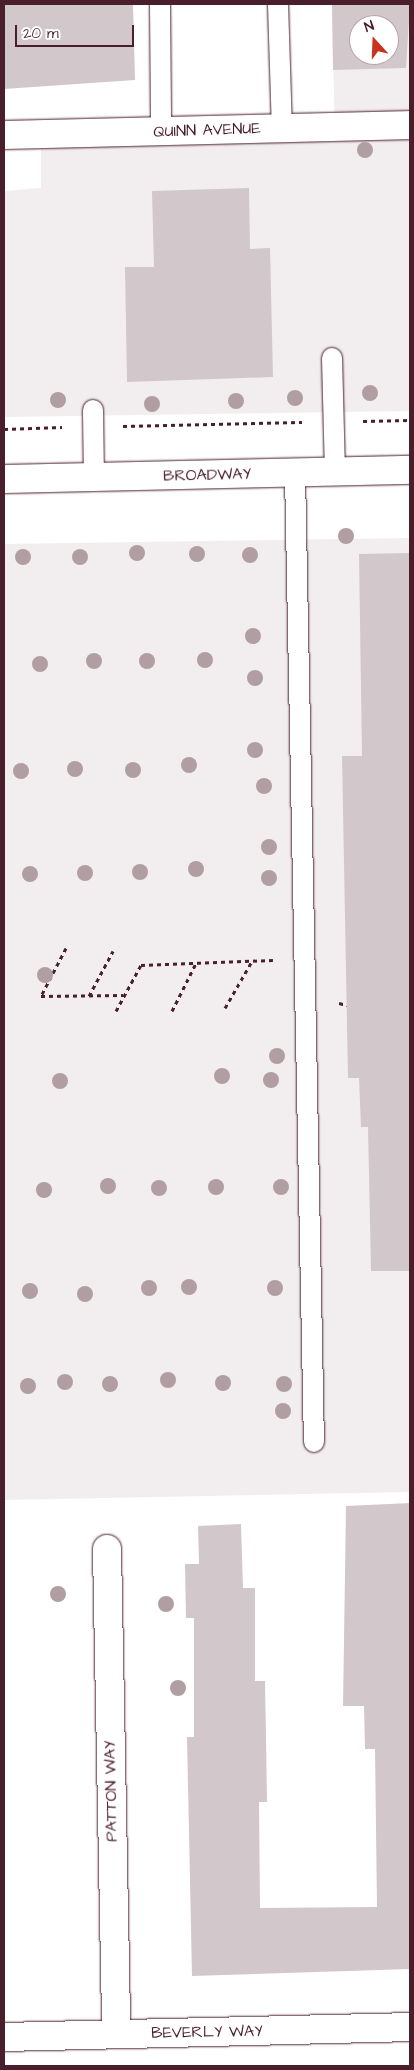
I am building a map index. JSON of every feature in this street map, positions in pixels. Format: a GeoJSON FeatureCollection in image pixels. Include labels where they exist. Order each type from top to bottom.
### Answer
{"type":"FeatureCollection","features":[{"type":"Feature","properties":{"kind":"street","name":"QUINN AVENUE"},"geometry":{"type":"LineString","coordinates":[[4,135],[410,125]]}},
{"type":"Feature","properties":{"kind":"street","name":"BROADWAY"},"geometry":{"type":"LineString","coordinates":[[4,479],[410,470]]}},
{"type":"Feature","properties":{"kind":"street","name":"PATTON WAY"},"geometry":{"type":"LineString","coordinates":[[107,1549],[116,2034]]}},
{"type":"Feature","properties":{"kind":"street","name":"BEVERLY WAY"},"geometry":{"type":"LineString","coordinates":[[4,2037],[410,2028]]}},
{"type":"Feature","properties":{"kind":"lane"},"geometry":{"type":"LineString","coordinates":[[160,4],[160,131]]}},
{"type":"Feature","properties":{"kind":"lane"},"geometry":{"type":"LineString","coordinates":[[278,4],[282,128]]}},
{"type":"Feature","properties":{"kind":"lane"},"geometry":{"type":"LineString","coordinates":[[332,358],[335,472]]}},
{"type":"Feature","properties":{"kind":"lane"},"geometry":{"type":"LineString","coordinates":[[93,418],[94,478]]}},
{"type":"Feature","properties":{"kind":"lane"},"geometry":{"type":"LineString","coordinates":[[295,472],[314,1442]]}},
{"type":"Feature","properties":{"kind":"path"},"geometry":{"type":"LineString","coordinates":[[4,428],[93,418],[334,422],[410,420]]}},
{"type":"Feature","properties":{"kind":"path"},"geometry":{"type":"LineString","coordinates":[[66,948],[41,996],[124,995]]}},
{"type":"Feature","properties":{"kind":"path"},"geometry":{"type":"LineString","coordinates":[[89,996],[113,951]]}},
{"type":"Feature","properties":{"kind":"path"},"geometry":{"type":"LineString","coordinates":[[225,1008],[252,960]]}},
{"type":"Feature","properties":{"kind":"path"},"geometry":{"type":"LineString","coordinates":[[116,1012],[141,965],[274,960]]}},
{"type":"Feature","properties":{"kind":"path"},"geometry":{"type":"LineString","coordinates":[[172,1011],[197,962]]}},
{"type":"Feature","properties":{"kind":"shaded area"},"geometry":{"type":"Polygon","coordinates":[[[332,4],[410,4],[410,411],[4,417],[4,191],[41,188],[41,148],[335,138],[332,4]]]}},
{"type":"Feature","properties":{"kind":"shaded area"},"geometry":{"type":"Polygon","coordinates":[[[410,538],[410,1492],[4,1500],[4,544],[410,538]]]}},
{"type":"Feature","properties":{"kind":"building"},"geometry":{"type":"Polygon","coordinates":[[[4,4],[133,4],[135,80],[4,89],[4,4]]]}},
{"type":"Feature","properties":{"kind":"building"},"geometry":{"type":"Polygon","coordinates":[[[332,4],[410,4],[406,68],[333,70],[332,4]]]}},
{"type":"Feature","properties":{"kind":"building"},"geometry":{"type":"Polygon","coordinates":[[[249,188],[250,249],[270,248],[273,377],[127,382],[125,267],[154,267],[152,191],[249,188]]]}},
{"type":"Feature","properties":{"kind":"building"},"geometry":{"type":"Polygon","coordinates":[[[410,553],[410,1271],[371,1271],[368,1127],[361,1127],[359,1078],[348,1078],[342,756],[362,756],[359,554],[410,553]]]}},
{"type":"Feature","properties":{"kind":"building"},"geometry":{"type":"Polygon","coordinates":[[[410,1503],[410,1969],[192,1976],[187,1737],[194,1737],[194,1618],[186,1618],[185,1564],[199,1564],[198,1526],[241,1524],[243,1588],[255,1588],[255,1681],[265,1681],[266,1737],[267,1802],[259,1802],[260,1908],[377,1907],[375,1749],[365,1749],[364,1706],[343,1706],[346,1506],[410,1503]]]}}]}
